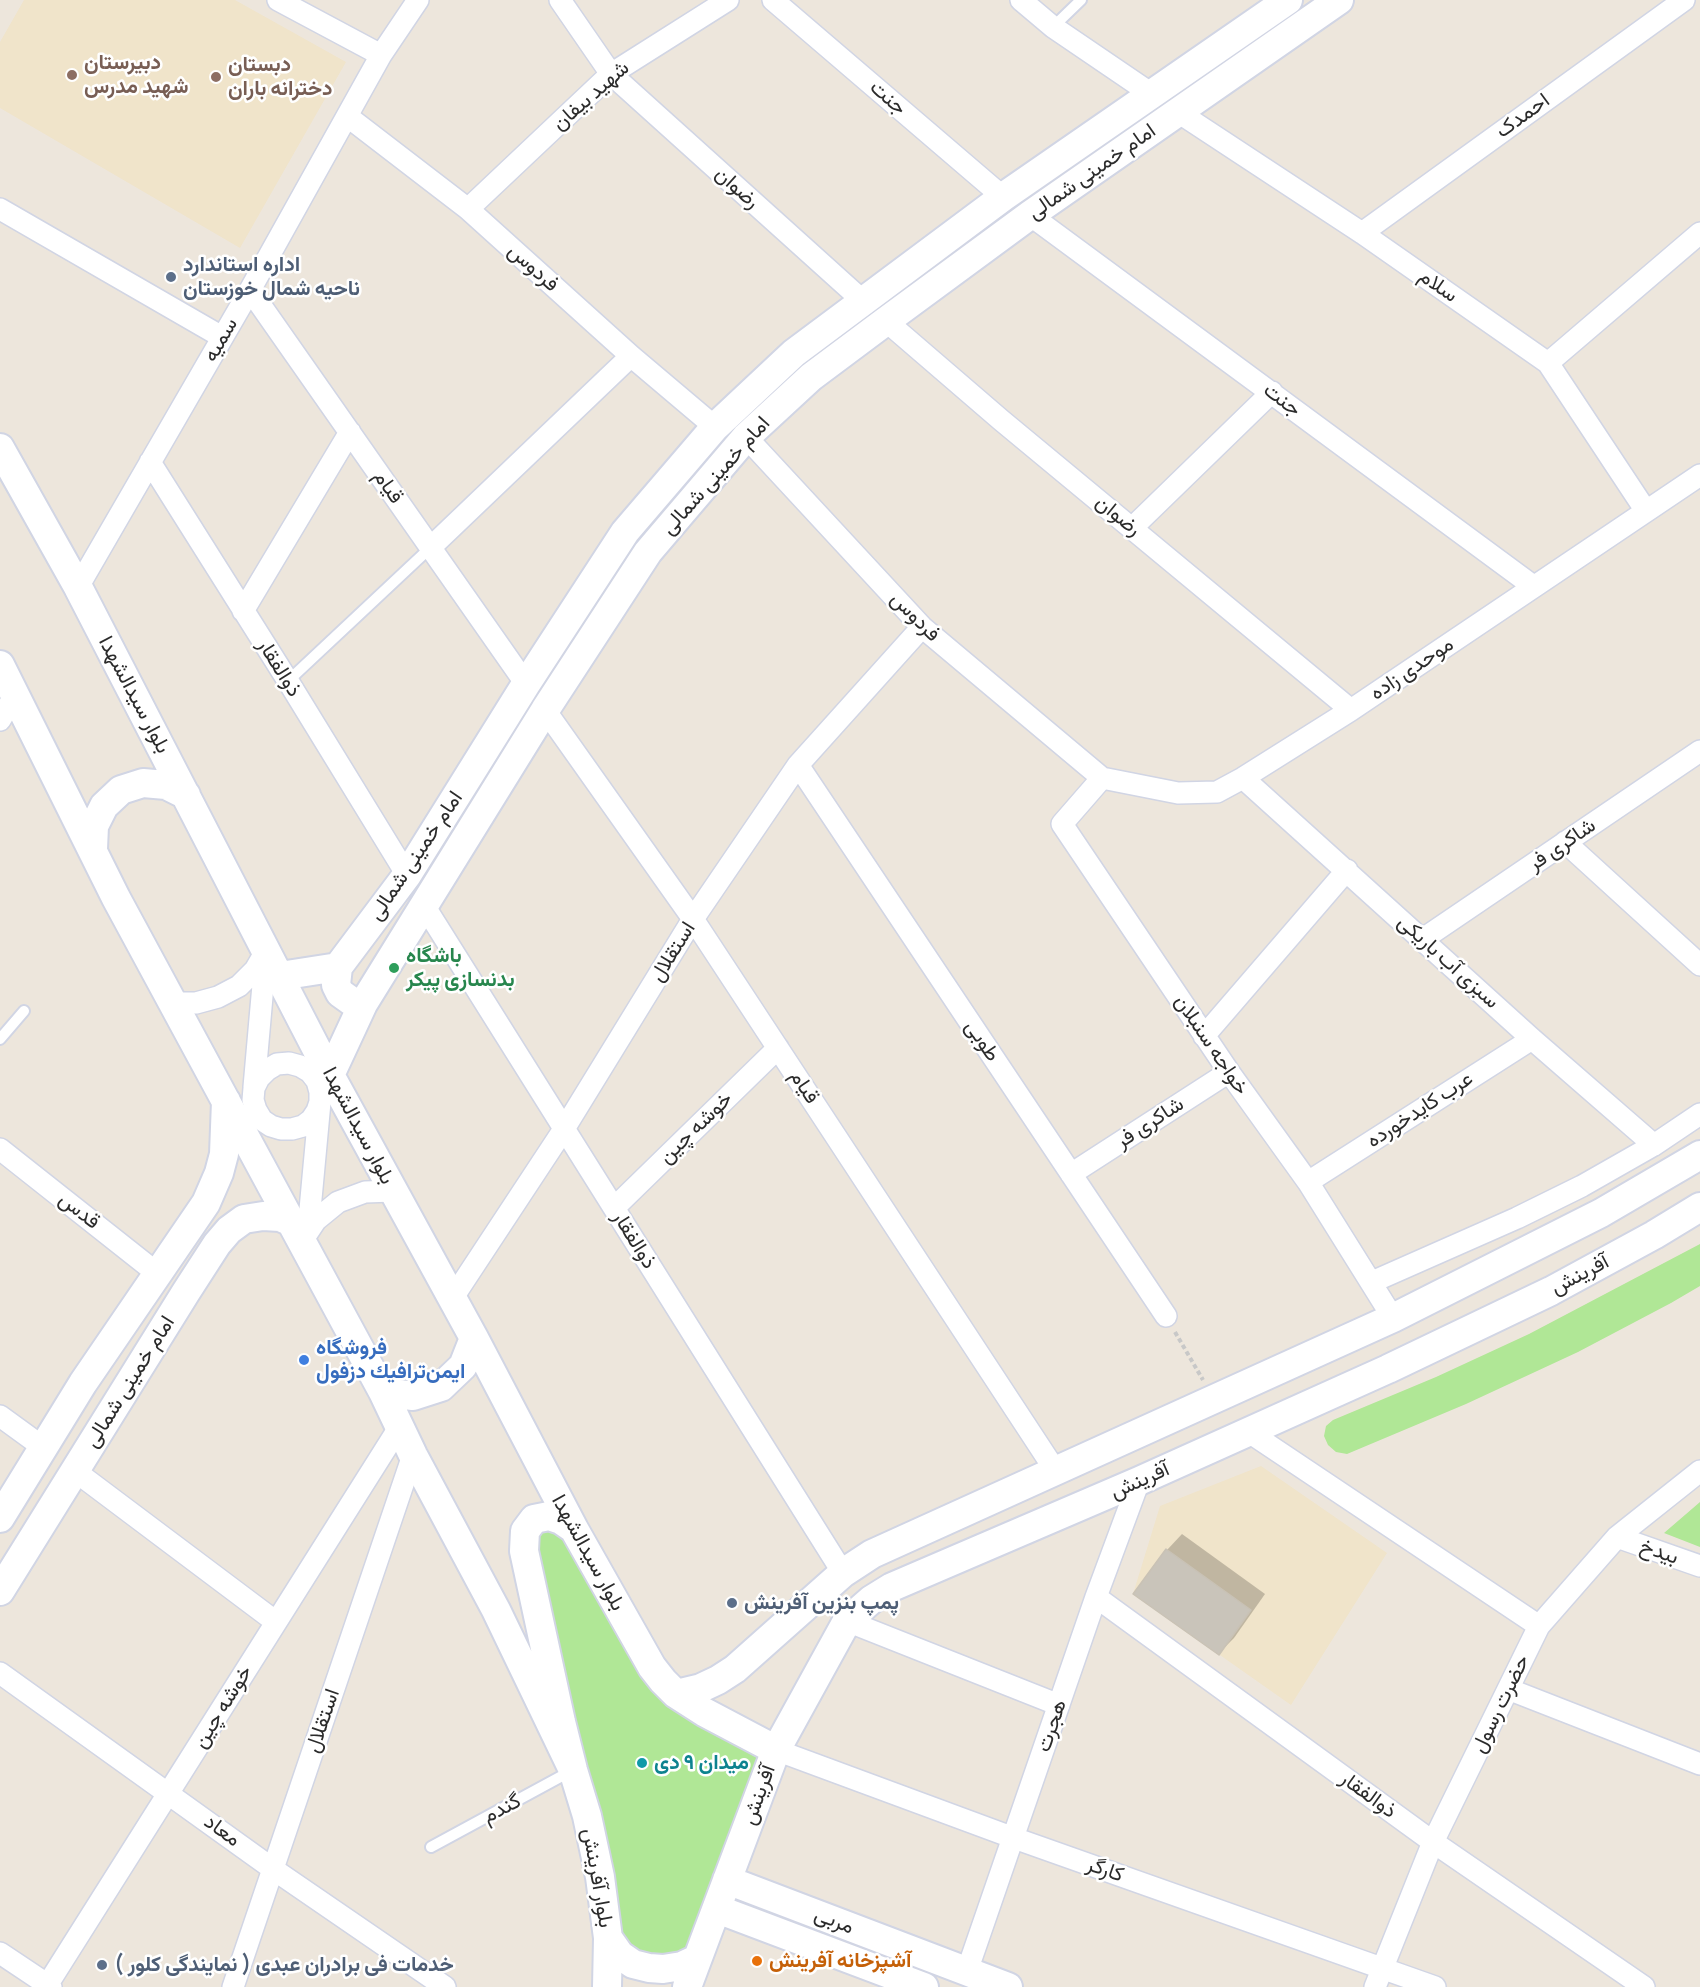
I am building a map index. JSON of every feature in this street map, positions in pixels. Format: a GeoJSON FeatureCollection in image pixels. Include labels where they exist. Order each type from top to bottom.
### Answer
{"type":"FeatureCollection","features":[{"type":"Feature","properties":{"kind":"main road","name":"امام خمینی شمالی"},"geometry":{"type":"LineString","coordinates":[[338,967],[407,875],[526,684],[625,532],[714,427],[794,352],[1003,197],[1288,0]]}},
{"type":"Feature","properties":{"kind":"main road","name":"امام خمینی شمالی"},"geometry":{"type":"LineString","coordinates":[[330,1075],[363,1004],[545,710],[648,552],[746,437],[811,377],[886,321],[1030,215],[1339,0]]}},
{"type":"Feature","properties":{"kind":"main road","name":"بلوار سیدالشهدا"},"geometry":{"type":"LineString","coordinates":[[0,448],[78,587],[330,1075],[474,1338],[574,1530],[652,1667],[676,1694],[704,1712],[776,1750]]}},
{"type":"Feature","properties":{"kind":"main road"},"geometry":{"type":"LineString","coordinates":[[0,666],[116,898],[299,1232],[413,1455],[496,1610],[573,1770]]}},
{"type":"Feature","properties":{"kind":"main road"},"geometry":{"type":"LineString","coordinates":[[93,849],[94,826],[104,806],[121,790],[143,783],[166,785],[186,795]]}},
{"type":"Feature","properties":{"kind":"main road"},"geometry":{"type":"LineString","coordinates":[[280,976],[338,967],[336,985],[340,993],[354,1003],[363,1004]]}},
{"type":"Feature","properties":{"kind":"main road","name":"امام خمینی شمالی"},"geometry":{"type":"LineString","coordinates":[[0,1518],[83,1383],[209,1197],[224,1154],[226,1098]]}},
{"type":"Feature","properties":{"kind":"main road"},"geometry":{"type":"LineString","coordinates":[[676,1694],[701,1688],[735,1669],[843,1573],[872,1554],[1394,1318],[1601,1213],[1700,1155]]}},
{"type":"Feature","properties":{"kind":"main road"},"geometry":{"type":"LineString","coordinates":[[209,1197],[218,1196],[227,1199],[233,1207],[236,1217],[229,1230]]}},
{"type":"Feature","properties":{"kind":"main road","name":"آفرینش"},"geometry":{"type":"LineString","coordinates":[[723,1893],[776,1750],[847,1621],[878,1595],[1388,1369],[1551,1291],[1654,1235],[1700,1207]]}},
{"type":"Feature","properties":{"kind":"main road","name":"امام خمینی شمالی"},"geometry":{"type":"LineString","coordinates":[[0,1591],[186,1292],[229,1230],[244,1219],[263,1216],[280,1217],[299,1232]]}},
{"type":"Feature","properties":{"kind":"main road"},"geometry":{"type":"LineString","coordinates":[[382,1392],[412,1396],[441,1387],[463,1366],[474,1338]]}},
{"type":"Feature","properties":{"kind":"main road"},"geometry":{"type":"LineString","coordinates":[[573,1770],[524,1551],[525,1531],[534,1519],[549,1516],[561,1520],[574,1530]]}},
{"type":"Feature","properties":{"kind":"main road"},"geometry":{"type":"LineString","coordinates":[[920,1532],[938,1568]]}},
{"type":"Feature","properties":{"kind":"main road","name":"بلوار آفرینش"},"geometry":{"type":"LineString","coordinates":[[573,1770],[587,1816],[600,1877],[608,1938],[607,1987]]}},
{"type":"Feature","properties":{"kind":"main road"},"geometry":{"type":"LineString","coordinates":[[687,1987],[723,1893]]}},
{"type":"Feature","properties":{"kind":"main road","name":"مربی"},"geometry":{"type":"LineString","coordinates":[[723,1893],[968,1971],[1008,1987]]}},
{"type":"Feature","properties":{"kind":"main road","name":"مربی"},"geometry":{"type":"LineString","coordinates":[[723,1893],[924,1987]]}},
{"type":"Feature","properties":{"kind":"main road"},"geometry":{"type":"LineString","coordinates":[[608,1938],[620,1955],[633,1964],[649,1968],[663,1969],[682,1966],[697,1959]]}},
{"type":"Feature","properties":{"kind":"street"},"geometry":{"type":"LineString","coordinates":[[278,0],[381,56]]}},
{"type":"Feature","properties":{"kind":"street","name":"سمیه"},"geometry":{"type":"LineString","coordinates":[[78,587],[250,290],[381,56],[418,0]]}},
{"type":"Feature","properties":{"kind":"street","name":"رضوان"},"geometry":{"type":"LineString","coordinates":[[560,0],[611,74],[863,301]]}},
{"type":"Feature","properties":{"kind":"street","name":"شهید بیفان"},"geometry":{"type":"LineString","coordinates":[[468,209],[611,74],[728,0]]}},
{"type":"Feature","properties":{"kind":"street","name":"جنت"},"geometry":{"type":"LineString","coordinates":[[773,0],[1003,197]]}},
{"type":"Feature","properties":{"kind":"street"},"geometry":{"type":"LineString","coordinates":[[1021,0],[1053,27],[1153,95]]}},
{"type":"Feature","properties":{"kind":"street","name":"احمدک"},"geometry":{"type":"LineString","coordinates":[[1362,232],[1684,0]]}},
{"type":"Feature","properties":{"kind":"street","name":"سلام"},"geometry":{"type":"LineString","coordinates":[[1178,112],[1362,232],[1548,363],[1646,511]]}},
{"type":"Feature","properties":{"kind":"street","name":"فردوس"},"geometry":{"type":"LineString","coordinates":[[347,116],[468,209],[631,356],[714,427]]}},
{"type":"Feature","properties":{"kind":"street"},"geometry":{"type":"LineString","coordinates":[[0,209],[222,337]]}},
{"type":"Feature","properties":{"kind":"street","name":"جنت"},"geometry":{"type":"LineString","coordinates":[[1030,215],[1533,586]]}},
{"type":"Feature","properties":{"kind":"street"},"geometry":{"type":"LineString","coordinates":[[1548,363],[1700,233]]}},
{"type":"Feature","properties":{"kind":"street","name":"قیام"},"geometry":{"type":"LineString","coordinates":[[250,290],[526,684]]}},
{"type":"Feature","properties":{"kind":"street","name":"رضوان"},"geometry":{"type":"LineString","coordinates":[[886,321],[1001,420],[1351,710]]}},
{"type":"Feature","properties":{"kind":"street"},"geometry":{"type":"LineString","coordinates":[[430,548],[631,356]]}},
{"type":"Feature","properties":{"kind":"street"},"geometry":{"type":"LineString","coordinates":[[1132,528],[1272,392]]}},
{"type":"Feature","properties":{"kind":"street"},"geometry":{"type":"LineString","coordinates":[[243,611],[350,432]]}},
{"type":"Feature","properties":{"kind":"street","name":"فردوس"},"geometry":{"type":"LineString","coordinates":[[746,437],[922,627],[1102,777]]}},
{"type":"Feature","properties":{"kind":"street","name":"ذوالفقار"},"geometry":{"type":"LineString","coordinates":[[150,462],[407,875]]}},
{"type":"Feature","properties":{"kind":"street","name":"موحدی زاده"},"geometry":{"type":"LineString","coordinates":[[1102,777],[1178,793],[1217,792],[1351,710],[1700,475]]}},
{"type":"Feature","properties":{"kind":"street","name":"استقلال"},"geometry":{"type":"LineString","coordinates":[[452,1299],[564,1129],[693,919],[798,765],[922,627]]}},
{"type":"Feature","properties":{"kind":"street"},"geometry":{"type":"LineString","coordinates":[[0,720],[15,695]]}},
{"type":"Feature","properties":{"kind":"street","name":"قیام"},"geometry":{"type":"LineString","coordinates":[[545,710],[693,919],[1054,1470]]}},
{"type":"Feature","properties":{"kind":"street","name":"شاکری فر"},"geometry":{"type":"LineString","coordinates":[[1424,939],[1700,751]]}},
{"type":"Feature","properties":{"kind":"street","name":"طوبی"},"geometry":{"type":"LineString","coordinates":[[798,765],[1166,1316]]}},
{"type":"Feature","properties":{"kind":"street","name":"خواجه سنبلان"},"geometry":{"type":"LineString","coordinates":[[1102,777],[1062,824],[1204,1036],[1308,1182],[1394,1318]]}},
{"type":"Feature","properties":{"kind":"street","name":"سبزی آب باریکی"},"geometry":{"type":"LineString","coordinates":[[1244,777],[1532,1039],[1654,1145]]}},
{"type":"Feature","properties":{"kind":"street"},"geometry":{"type":"LineString","coordinates":[[1565,842],[1700,965]]}},
{"type":"Feature","properties":{"kind":"street"},"geometry":{"type":"LineString","coordinates":[[1204,1036],[1347,870]]}},
{"type":"Feature","properties":{"kind":"street","name":"ذوالفقار"},"geometry":{"type":"LineString","coordinates":[[425,907],[843,1573]]}},
{"type":"Feature","properties":{"kind":"street"},"geometry":{"type":"LineString","coordinates":[[173,1003],[196,1003],[218,998],[239,986],[255,970],[266,950]]}},
{"type":"Feature","properties":{"kind":"street"},"geometry":{"type":"LineString","coordinates":[[266,950],[253,1100],[256,1110],[271,1126],[292,1129],[303,1126],[311,1119],[320,1102]]}},
{"type":"Feature","properties":{"kind":"street","name":"عرب کایدخورده"},"geometry":{"type":"LineString","coordinates":[[1308,1182],[1532,1039]]}},
{"type":"Feature","properties":{"kind":"street","name":"خوشه چین"},"geometry":{"type":"LineString","coordinates":[[614,1208],[778,1048]]}},
{"type":"Feature","properties":{"kind":"street"},"geometry":{"type":"LineString","coordinates":[[254,1088],[259,1078],[277,1064],[289,1063],[300,1066],[310,1072],[317,1082],[320,1102],[299,1232]]}},
{"type":"Feature","properties":{"kind":"street","name":"شاکری فر"},"geometry":{"type":"LineString","coordinates":[[1071,1174],[1229,1072]]}},
{"type":"Feature","properties":{"kind":"street"},"geometry":{"type":"LineString","coordinates":[[1372,1282],[1517,1218],[1582,1186],[1654,1145],[1700,1114]]}},
{"type":"Feature","properties":{"kind":"street","name":"قدس"},"geometry":{"type":"LineString","coordinates":[[0,1149],[158,1274]]}},
{"type":"Feature","properties":{"kind":"street"},"geometry":{"type":"LineString","coordinates":[[299,1232],[338,1202],[365,1192],[393,1191]]}},
{"type":"Feature","properties":{"kind":"street"},"geometry":{"type":"LineString","coordinates":[[0,1416],[44,1448]]}},
{"type":"Feature","properties":{"kind":"street","name":"خوشه چین"},"geometry":{"type":"LineString","coordinates":[[48,1986],[400,1426]]}},
{"type":"Feature","properties":{"kind":"street"},"geometry":{"type":"LineString","coordinates":[[1249,1432],[1539,1626]]}},
{"type":"Feature","properties":{"kind":"street","name":"استقلال"},"geometry":{"type":"LineString","coordinates":[[233,1987],[413,1455]]}},
{"type":"Feature","properties":{"kind":"street"},"geometry":{"type":"LineString","coordinates":[[75,1471],[276,1622]]}},
{"type":"Feature","properties":{"kind":"street","name":"حضرت رسول"},"geometry":{"type":"LineString","coordinates":[[1375,1987],[1433,1842],[1539,1626],[1617,1537],[1700,1471]]}},
{"type":"Feature","properties":{"kind":"street","name":"هجرت"},"geometry":{"type":"LineString","coordinates":[[968,1971],[1096,1597],[1139,1481]]}},
{"type":"Feature","properties":{"kind":"street","name":"بیدخ"},"geometry":{"type":"LineString","coordinates":[[1617,1537],[1700,1566]]}},
{"type":"Feature","properties":{"kind":"street","name":"ذوالفقار"},"geometry":{"type":"LineString","coordinates":[[1096,1597],[1433,1842],[1644,1987]]}},
{"type":"Feature","properties":{"kind":"street"},"geometry":{"type":"LineString","coordinates":[[847,1621],[1059,1705]]}},
{"type":"Feature","properties":{"kind":"street","name":"معاد"},"geometry":{"type":"LineString","coordinates":[[0,1673],[273,1869],[445,1987]]}},
{"type":"Feature","properties":{"kind":"street"},"geometry":{"type":"LineString","coordinates":[[1508,1689],[1700,1764]]}},
{"type":"Feature","properties":{"kind":"street","name":"کارگر"},"geometry":{"type":"LineString","coordinates":[[776,1750],[1014,1838],[1435,1987]]}},
{"type":"Feature","properties":{"kind":"street"},"geometry":{"type":"LineString","coordinates":[[0,1953],[48,1986]]}},
{"type":"Feature","properties":{"kind":"lane"},"geometry":{"type":"LineString","coordinates":[[1053,27],[1081,0]]}},
{"type":"Feature","properties":{"kind":"lane"},"geometry":{"type":"LineString","coordinates":[[288,681],[430,548]]}},
{"type":"Feature","properties":{"kind":"lane"},"geometry":{"type":"LineString","coordinates":[[0,1039],[24,1011]]}},
{"type":"Feature","properties":{"kind":"lane","name":"گندم"},"geometry":{"type":"LineString","coordinates":[[431,1847],[573,1770]]}},
{"type":"Feature","properties":{"kind":"path"},"geometry":{"type":"LineString","coordinates":[[1166,1316],[1214,1399]]}},
{"type":"Feature","properties":{"kind":"shaded area"},"geometry":{"type":"Polygon","coordinates":[[[24,0],[235,0],[346,62],[240,248],[0,108],[0,42],[24,0]]]}},
{"type":"Feature","properties":{"kind":"shaded area"},"geometry":{"type":"Polygon","coordinates":[[[1261,1466],[1387,1553],[1291,1705],[1133,1594],[1160,1506],[1261,1466]]]}},
{"type":"Feature","properties":{"kind":"green space"},"geometry":{"type":"Polygon","coordinates":[[[1700,1244],[1700,1286],[1671,1303],[1578,1352],[1466,1404],[1347,1454],[1336,1452],[1328,1445],[1324,1436],[1326,1426],[1333,1420],[1436,1377],[1529,1334],[1700,1244]]]}},
{"type":"Feature","properties":{"kind":"green space"},"geometry":{"type":"Polygon","coordinates":[[[1700,1502],[1700,1547],[1664,1533],[1700,1502]]]}},
{"type":"Feature","properties":{"kind":"green space"},"geometry":{"type":"Polygon","coordinates":[[[538,1528],[562,1528],[629,1648],[763,1754],[691,1946],[678,1955],[648,1958],[621,1939],[533,1536],[538,1528]]]}},
{"type":"Feature","properties":{"kind":"building"},"geometry":{"type":"Polygon","coordinates":[[[1166,1549],[1251,1610],[1219,1655],[1133,1594],[1166,1549]]]}},
{"type":"Feature","properties":{"kind":"place","name":"دبیرستان شهید مدرس"},"geometry":{"type":"Point","coordinates":[72,75]}},
{"type":"Feature","properties":{"kind":"place","name":"دبستان دخترانه باران"},"geometry":{"type":"Point","coordinates":[216,77]}},
{"type":"Feature","properties":{"kind":"place","name":"اداره استاندارد ناحیه شمال خوزستان"},"geometry":{"type":"Point","coordinates":[171,277]}},
{"type":"Feature","properties":{"kind":"place","name":"باشگاه بدنسازی پیکر"},"geometry":{"type":"Point","coordinates":[394,968]}},
{"type":"Feature","properties":{"kind":"place","name":"فروشگاه ايمن‌ترافيك دزفول"},"geometry":{"type":"Point","coordinates":[304,1360]}},
{"type":"Feature","properties":{"kind":"place","name":"پمپ بنزین آفرینش"},"geometry":{"type":"Point","coordinates":[732,1603]}},
{"type":"Feature","properties":{"kind":"place","name":"میدان ۹ دی"},"geometry":{"type":"Point","coordinates":[642,1763]}},
{"type":"Feature","properties":{"kind":"place","name":"آشپزخانه آفرینش"},"geometry":{"type":"Point","coordinates":[757,1961]}},
{"type":"Feature","properties":{"kind":"place","name":"خدمات فی برادران عبدی ( نمایندگی کلور )"},"geometry":{"type":"Point","coordinates":[102,1965]}}]}
